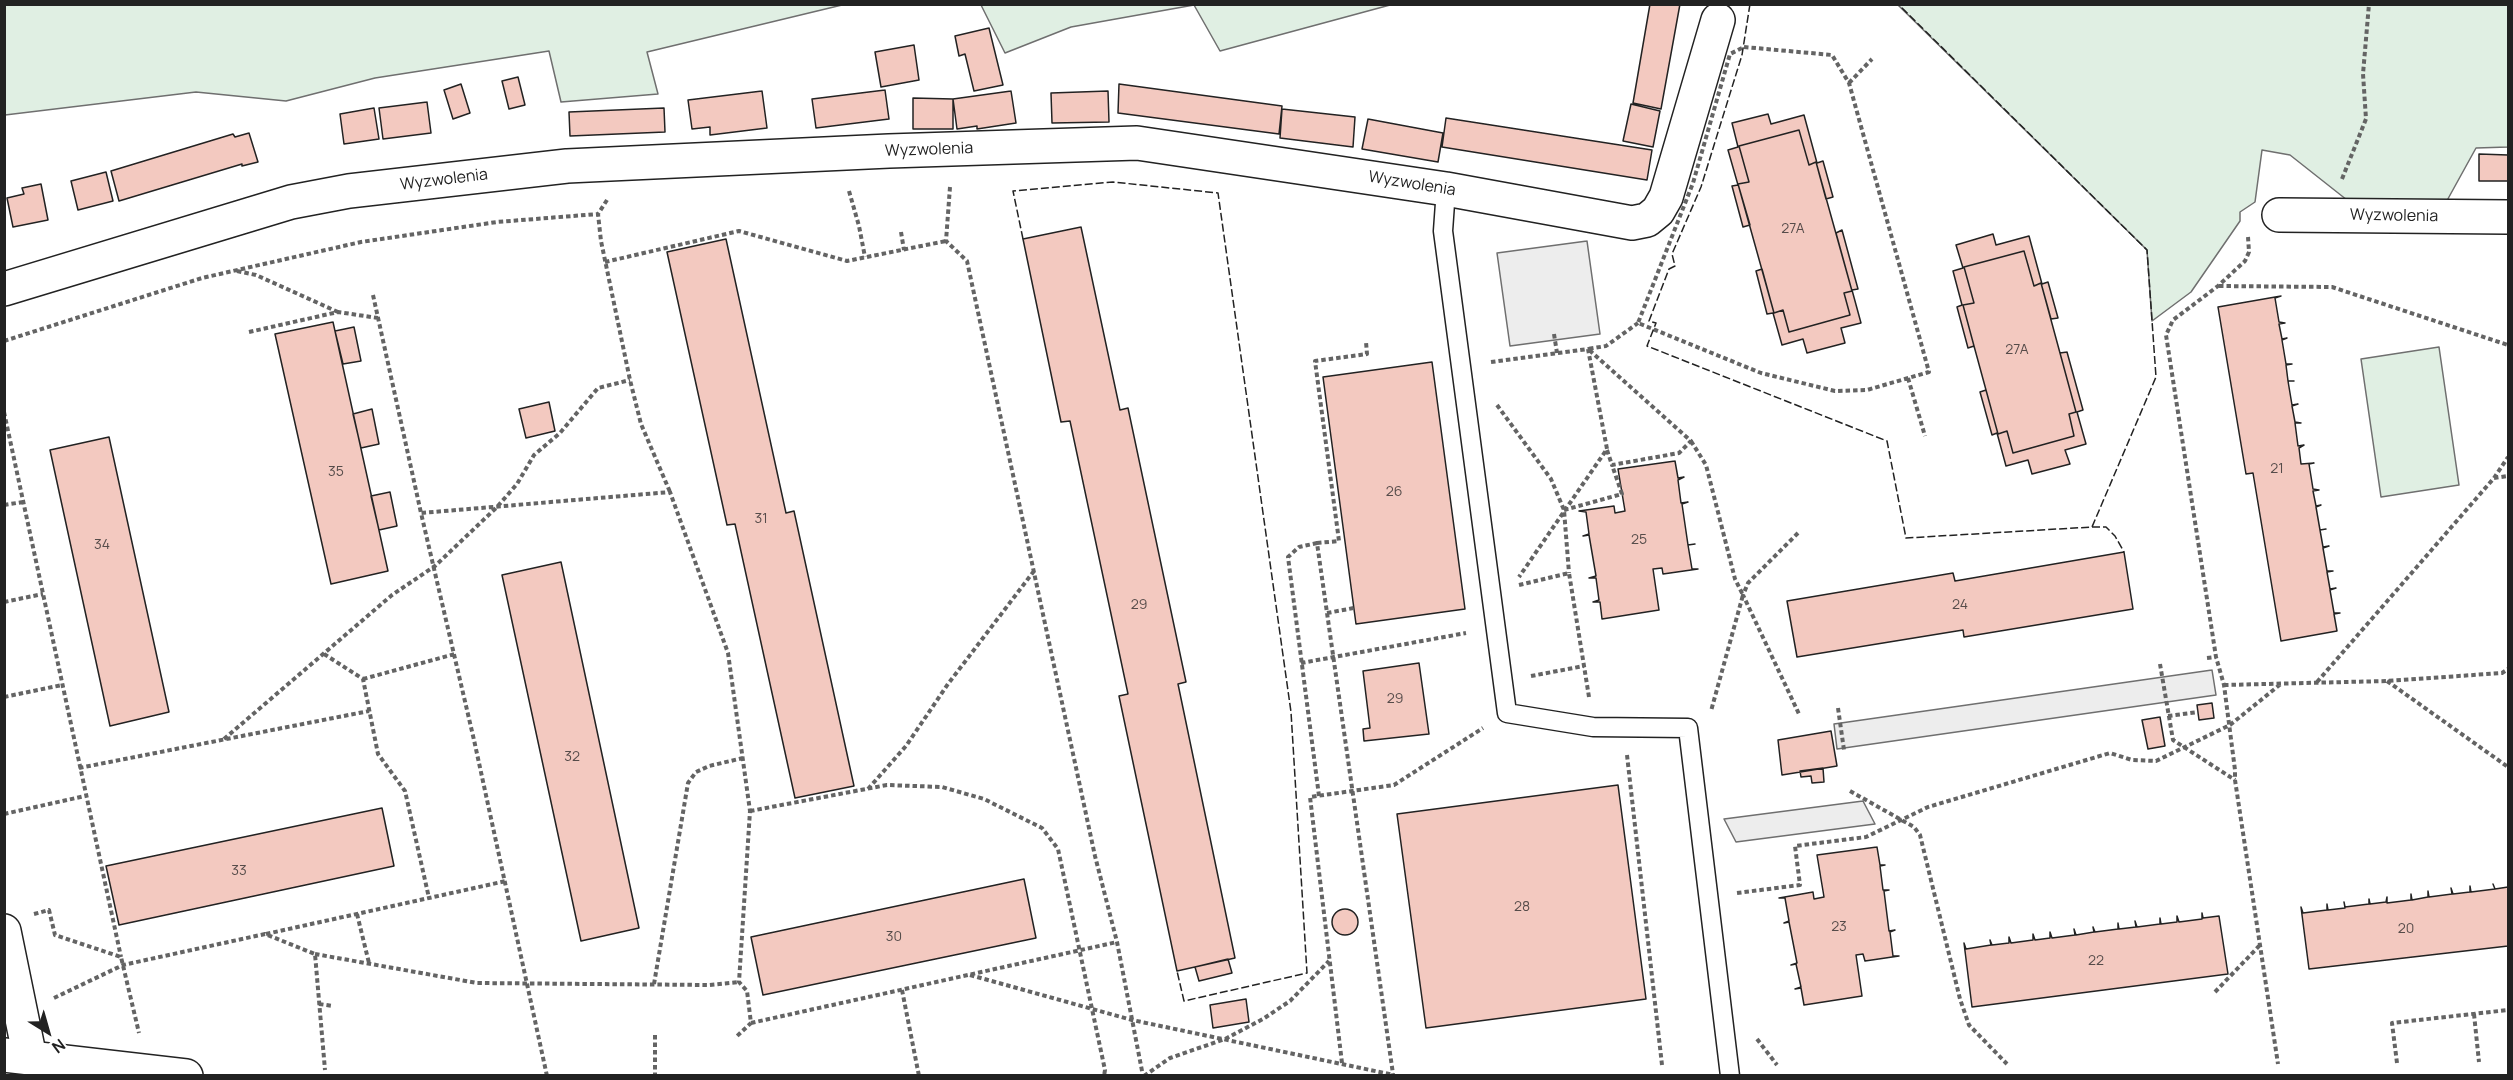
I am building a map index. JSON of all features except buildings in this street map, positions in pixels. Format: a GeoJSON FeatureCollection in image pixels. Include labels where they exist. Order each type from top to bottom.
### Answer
{"type":"FeatureCollection","features":[{"type":"Feature","properties":{"kind":"street","name":"Wyzwolenia"},"geometry":{"type":"LineString","coordinates":[[4,289],[291,202],[349,191],[567,166],[889,151],[1137,143],[1446,189],[1632,223],[1647,220],[1658,211],[1666,197],[1718,20]]}},
{"type":"Feature","properties":{"kind":"street","name":"Wyzwolenia"},"geometry":{"type":"LineString","coordinates":[[2279,215],[2508,217]]}},
{"type":"Feature","properties":{"kind":"street"},"geometry":{"type":"LineString","coordinates":[[16,923],[17,1057],[186,1076]]}},
{"type":"Feature","properties":{"kind":"lane"},"geometry":{"type":"LineString","coordinates":[[1446,189],[1443,231],[1507,713],[1593,727],[1688,728],[1730,1076]]}},
{"type":"Feature","properties":{"kind":"path"},"geometry":{"type":"LineString","coordinates":[[2338,215],[2342,179],[2366,119],[2363,74],[2368,4]]}},
{"type":"Feature","properties":{"kind":"path"},"geometry":{"type":"LineString","coordinates":[[1654,329],[1761,373],[1835,391],[1867,390],[1929,372],[1849,83],[1832,55],[1744,47]]}},
{"type":"Feature","properties":{"kind":"path"},"geometry":{"type":"LineString","coordinates":[[1849,83],[1872,59]]}},
{"type":"Feature","properties":{"kind":"path"},"geometry":{"type":"LineString","coordinates":[[954,183],[949,189],[946,241],[967,261],[1095,856],[1118,942],[1144,1076],[1170,1058],[1225,1039],[1263,1019],[1290,1001],[1330,961]]}},
{"type":"Feature","properties":{"kind":"path"},"geometry":{"type":"LineString","coordinates":[[841,185],[851,192],[865,257]]}},
{"type":"Feature","properties":{"kind":"path"},"geometry":{"type":"LineString","coordinates":[[613,195],[598,214],[605,262],[630,380],[642,424],[670,492],[728,653],[750,811],[739,982],[747,991],[751,1023]]}},
{"type":"Feature","properties":{"kind":"path"},"geometry":{"type":"LineString","coordinates":[[4,341],[202,278],[361,242],[497,222],[598,214]]}},
{"type":"Feature","properties":{"kind":"path"},"geometry":{"type":"LineString","coordinates":[[605,262],[739,231],[848,261],[946,241]]}},
{"type":"Feature","properties":{"kind":"path"},"geometry":{"type":"LineString","coordinates":[[901,232],[904,250]]}},
{"type":"Feature","properties":{"kind":"path"},"geometry":{"type":"LineString","coordinates":[[2248,238],[2249,252],[2245,261],[2218,286],[2173,320],[2166,335],[2216,657],[2224,686],[2230,725],[2235,780],[2278,1064]]}},
{"type":"Feature","properties":{"kind":"path"},"geometry":{"type":"LineString","coordinates":[[234,271],[256,274],[338,312],[378,318]]}},
{"type":"Feature","properties":{"kind":"path"},"geometry":{"type":"LineString","coordinates":[[2218,286],[2332,287],[2508,345]]}},
{"type":"Feature","properties":{"kind":"path"},"geometry":{"type":"LineString","coordinates":[[373,295],[506,880],[526,982],[548,1076]]}},
{"type":"Feature","properties":{"kind":"path"},"geometry":{"type":"LineString","coordinates":[[249,332],[338,312]]}},
{"type":"Feature","properties":{"kind":"path"},"geometry":{"type":"LineString","coordinates":[[1479,364],[1606,346],[1638,323]]}},
{"type":"Feature","properties":{"kind":"path"},"geometry":{"type":"LineString","coordinates":[[1554,334],[1557,353]]}},
{"type":"Feature","properties":{"kind":"path"},"geometry":{"type":"LineString","coordinates":[[1319,796],[1288,557],[1299,547],[1339,541],[1315,361],[1367,354],[1366,342]]}},
{"type":"Feature","properties":{"kind":"path"},"geometry":{"type":"LineString","coordinates":[[1588,349],[1691,441],[1706,465],[1735,579],[1799,714]]}},
{"type":"Feature","properties":{"kind":"path"},"geometry":{"type":"LineString","coordinates":[[1564,510],[1622,494],[1607,449],[1588,349]]}},
{"type":"Feature","properties":{"kind":"path"},"geometry":{"type":"LineString","coordinates":[[1908,378],[1925,436]]}},
{"type":"Feature","properties":{"kind":"path"},"geometry":{"type":"LineString","coordinates":[[224,739],[392,595],[435,566],[497,507],[517,484],[534,455],[560,433],[598,388],[630,380]]}},
{"type":"Feature","properties":{"kind":"path"},"geometry":{"type":"LineString","coordinates":[[1496,403],[1551,478],[1564,510],[1569,573]]}},
{"type":"Feature","properties":{"kind":"path"},"geometry":{"type":"LineString","coordinates":[[4,412],[85,796],[140,1038]]}},
{"type":"Feature","properties":{"kind":"path"},"geometry":{"type":"LineString","coordinates":[[1611,465],[1679,453],[1691,441]]}},
{"type":"Feature","properties":{"kind":"path"},"geometry":{"type":"LineString","coordinates":[[1513,587],[1607,449]]}},
{"type":"Feature","properties":{"kind":"path"},"geometry":{"type":"LineString","coordinates":[[2317,682],[2494,478],[2508,457]]}},
{"type":"Feature","properties":{"kind":"path"},"geometry":{"type":"LineString","coordinates":[[2494,478],[2508,476]]}},
{"type":"Feature","properties":{"kind":"path"},"geometry":{"type":"LineString","coordinates":[[421,513],[670,492]]}},
{"type":"Feature","properties":{"kind":"path"},"geometry":{"type":"LineString","coordinates":[[4,505],[23,502]]}},
{"type":"Feature","properties":{"kind":"path"},"geometry":{"type":"LineString","coordinates":[[1710,715],[1748,583],[1797,533]]}},
{"type":"Feature","properties":{"kind":"path"},"geometry":{"type":"LineString","coordinates":[[970,975],[1132,1020],[1394,1075],[1317,543]]}},
{"type":"Feature","properties":{"kind":"path"},"geometry":{"type":"LineString","coordinates":[[868,789],[906,746],[948,684],[1035,570]]}},
{"type":"Feature","properties":{"kind":"path"},"geometry":{"type":"LineString","coordinates":[[4,602],[43,594]]}},
{"type":"Feature","properties":{"kind":"path"},"geometry":{"type":"LineString","coordinates":[[1327,613],[1354,608]]}},
{"type":"Feature","properties":{"kind":"path"},"geometry":{"type":"LineString","coordinates":[[324,653],[363,679],[378,754],[405,791],[429,898]]}},
{"type":"Feature","properties":{"kind":"path"},"geometry":{"type":"LineString","coordinates":[[363,679],[455,654]]}},
{"type":"Feature","properties":{"kind":"path"},"geometry":{"type":"LineString","coordinates":[[2207,658],[2216,657]]}},
{"type":"Feature","properties":{"kind":"path"},"geometry":{"type":"LineString","coordinates":[[2160,664],[2173,740],[2235,780]]}},
{"type":"Feature","properties":{"kind":"path"},"geometry":{"type":"LineString","coordinates":[[2224,686],[2387,681],[2502,673],[2508,669]]}},
{"type":"Feature","properties":{"kind":"path"},"geometry":{"type":"LineString","coordinates":[[2387,681],[2508,767]]}},
{"type":"Feature","properties":{"kind":"path"},"geometry":{"type":"LineString","coordinates":[[1729,894],[1800,885],[1795,846],[1866,837],[1928,807],[2110,753],[2132,760],[2156,761],[2230,725],[2282,683]]}},
{"type":"Feature","properties":{"kind":"path"},"geometry":{"type":"LineString","coordinates":[[4,697],[62,685]]}},
{"type":"Feature","properties":{"kind":"path"},"geometry":{"type":"LineString","coordinates":[[1838,708],[1844,750]]}},
{"type":"Feature","properties":{"kind":"path"},"geometry":{"type":"LineString","coordinates":[[79,768],[369,711]]}},
{"type":"Feature","properties":{"kind":"path"},"geometry":{"type":"LineString","coordinates":[[2168,717],[2198,712]]}},
{"type":"Feature","properties":{"kind":"path"},"geometry":{"type":"LineString","coordinates":[[1342,1063],[1310,797],[1394,785],[1507,713]]}},
{"type":"Feature","properties":{"kind":"path"},"geometry":{"type":"LineString","coordinates":[[1623,727],[1662,1065]]}},
{"type":"Feature","properties":{"kind":"path"},"geometry":{"type":"LineString","coordinates":[[654,984],[687,783],[696,772],[709,766],[743,758]]}},
{"type":"Feature","properties":{"kind":"path"},"geometry":{"type":"LineString","coordinates":[[750,811],[886,785],[942,787],[984,799],[1042,828],[1058,849],[1105,1070],[1104,1076]]}},
{"type":"Feature","properties":{"kind":"path"},"geometry":{"type":"LineString","coordinates":[[1850,791],[1914,827],[1920,835],[1960,999],[1969,1025],[2007,1064]]}},
{"type":"Feature","properties":{"kind":"path"},"geometry":{"type":"LineString","coordinates":[[4,814],[85,796]]}},
{"type":"Feature","properties":{"kind":"path"},"geometry":{"type":"LineString","coordinates":[[48,1001],[123,965],[506,880]]}},
{"type":"Feature","properties":{"kind":"path"},"geometry":{"type":"LineString","coordinates":[[16,923],[49,910],[55,934],[121,957]]}},
{"type":"Feature","properties":{"kind":"path"},"geometry":{"type":"LineString","coordinates":[[357,914],[369,963]]}},
{"type":"Feature","properties":{"kind":"path"},"geometry":{"type":"LineString","coordinates":[[265,934],[315,954],[477,983],[709,985],[739,982]]}},
{"type":"Feature","properties":{"kind":"path"},"geometry":{"type":"LineString","coordinates":[[735,1038],[751,1023],[1118,942]]}},
{"type":"Feature","properties":{"kind":"path"},"geometry":{"type":"LineString","coordinates":[[2215,992],[2261,943]]}},
{"type":"Feature","properties":{"kind":"path"},"geometry":{"type":"LineString","coordinates":[[315,954],[325,1070]]}},
{"type":"Feature","properties":{"kind":"path"},"geometry":{"type":"LineString","coordinates":[[902,990],[919,1076]]}},
{"type":"Feature","properties":{"kind":"path"},"geometry":{"type":"LineString","coordinates":[[319,1004],[333,1006]]}},
{"type":"Feature","properties":{"kind":"path"},"geometry":{"type":"LineString","coordinates":[[2397,1063],[2392,1023],[2508,1010]]}},
{"type":"Feature","properties":{"kind":"path"},"geometry":{"type":"LineString","coordinates":[[2474,1014],[2479,1062]]}},
{"type":"Feature","properties":{"kind":"path"},"geometry":{"type":"LineString","coordinates":[[1751,1032],[1777,1065]]}},
{"type":"Feature","properties":{"kind":"path"},"geometry":{"type":"LineString","coordinates":[[655,1035],[655,1076]]}},
{"type":"Feature","properties":{"kind":"green space"},"geometry":{"type":"Polygon","coordinates":[[[4,5],[842,5],[647,52],[658,94],[561,102],[549,51],[375,78],[286,101],[196,92],[5,115],[4,5]]]}},
{"type":"Feature","properties":{"kind":"green space"},"geometry":{"type":"Polygon","coordinates":[[[981,5],[1194,5],[1071,27],[1005,53],[981,5]]]}},
{"type":"Feature","properties":{"kind":"green space"},"geometry":{"type":"Polygon","coordinates":[[[1194,5],[1390,5],[1220,51],[1194,5]]]}},
{"type":"Feature","properties":{"kind":"green space"},"geometry":{"type":"Polygon","coordinates":[[[1898,5],[2508,5],[2508,147],[2476,148],[2444,206],[2347,200],[2290,155],[2262,150],[2255,202],[2240,212],[2240,221],[2191,292],[2152,321],[2147,250],[1898,5]]]}},
{"type":"Feature","properties":{"kind":"green space"},"geometry":{"type":"Polygon","coordinates":[[[2439,347],[2459,485],[2381,497],[2361,359],[2439,347]]]}},
{"type":"Feature","properties":{"kind":"shaded area"},"geometry":{"type":"Polygon","coordinates":[[[1587,241],[1600,334],[1510,346],[1497,253],[1587,241]]]}},
{"type":"Feature","properties":{"kind":"shaded area"},"geometry":{"type":"Polygon","coordinates":[[[2212,670],[2216,695],[1837,749],[1834,724],[2212,670]]]}},
{"type":"Feature","properties":{"kind":"shaded area"},"geometry":{"type":"Polygon","coordinates":[[[1863,801],[1875,824],[1736,842],[1724,819],[1863,801]]]}},
{"type":"Feature","properties":{"kind":"fence"},"geometry":{"type":"LineString","coordinates":[[1750,4],[1742,55],[1701,187],[1672,254],[1675,266],[1669,269],[1649,321],[1656,323],[1647,346],[1887,441],[1906,538],[2092,527],[2156,377],[2147,250],[1898,4]]}},
{"type":"Feature","properties":{"kind":"fence"},"geometry":{"type":"LineString","coordinates":[[1023,239],[1013,191],[1113,182],[1218,193],[1291,712],[1307,973],[1184,1001],[1177,971]]}},
{"type":"Feature","properties":{"kind":"fence"},"geometry":{"type":"LineString","coordinates":[[2092,527],[2106,527],[2115,536],[2124,552]]}}]}
